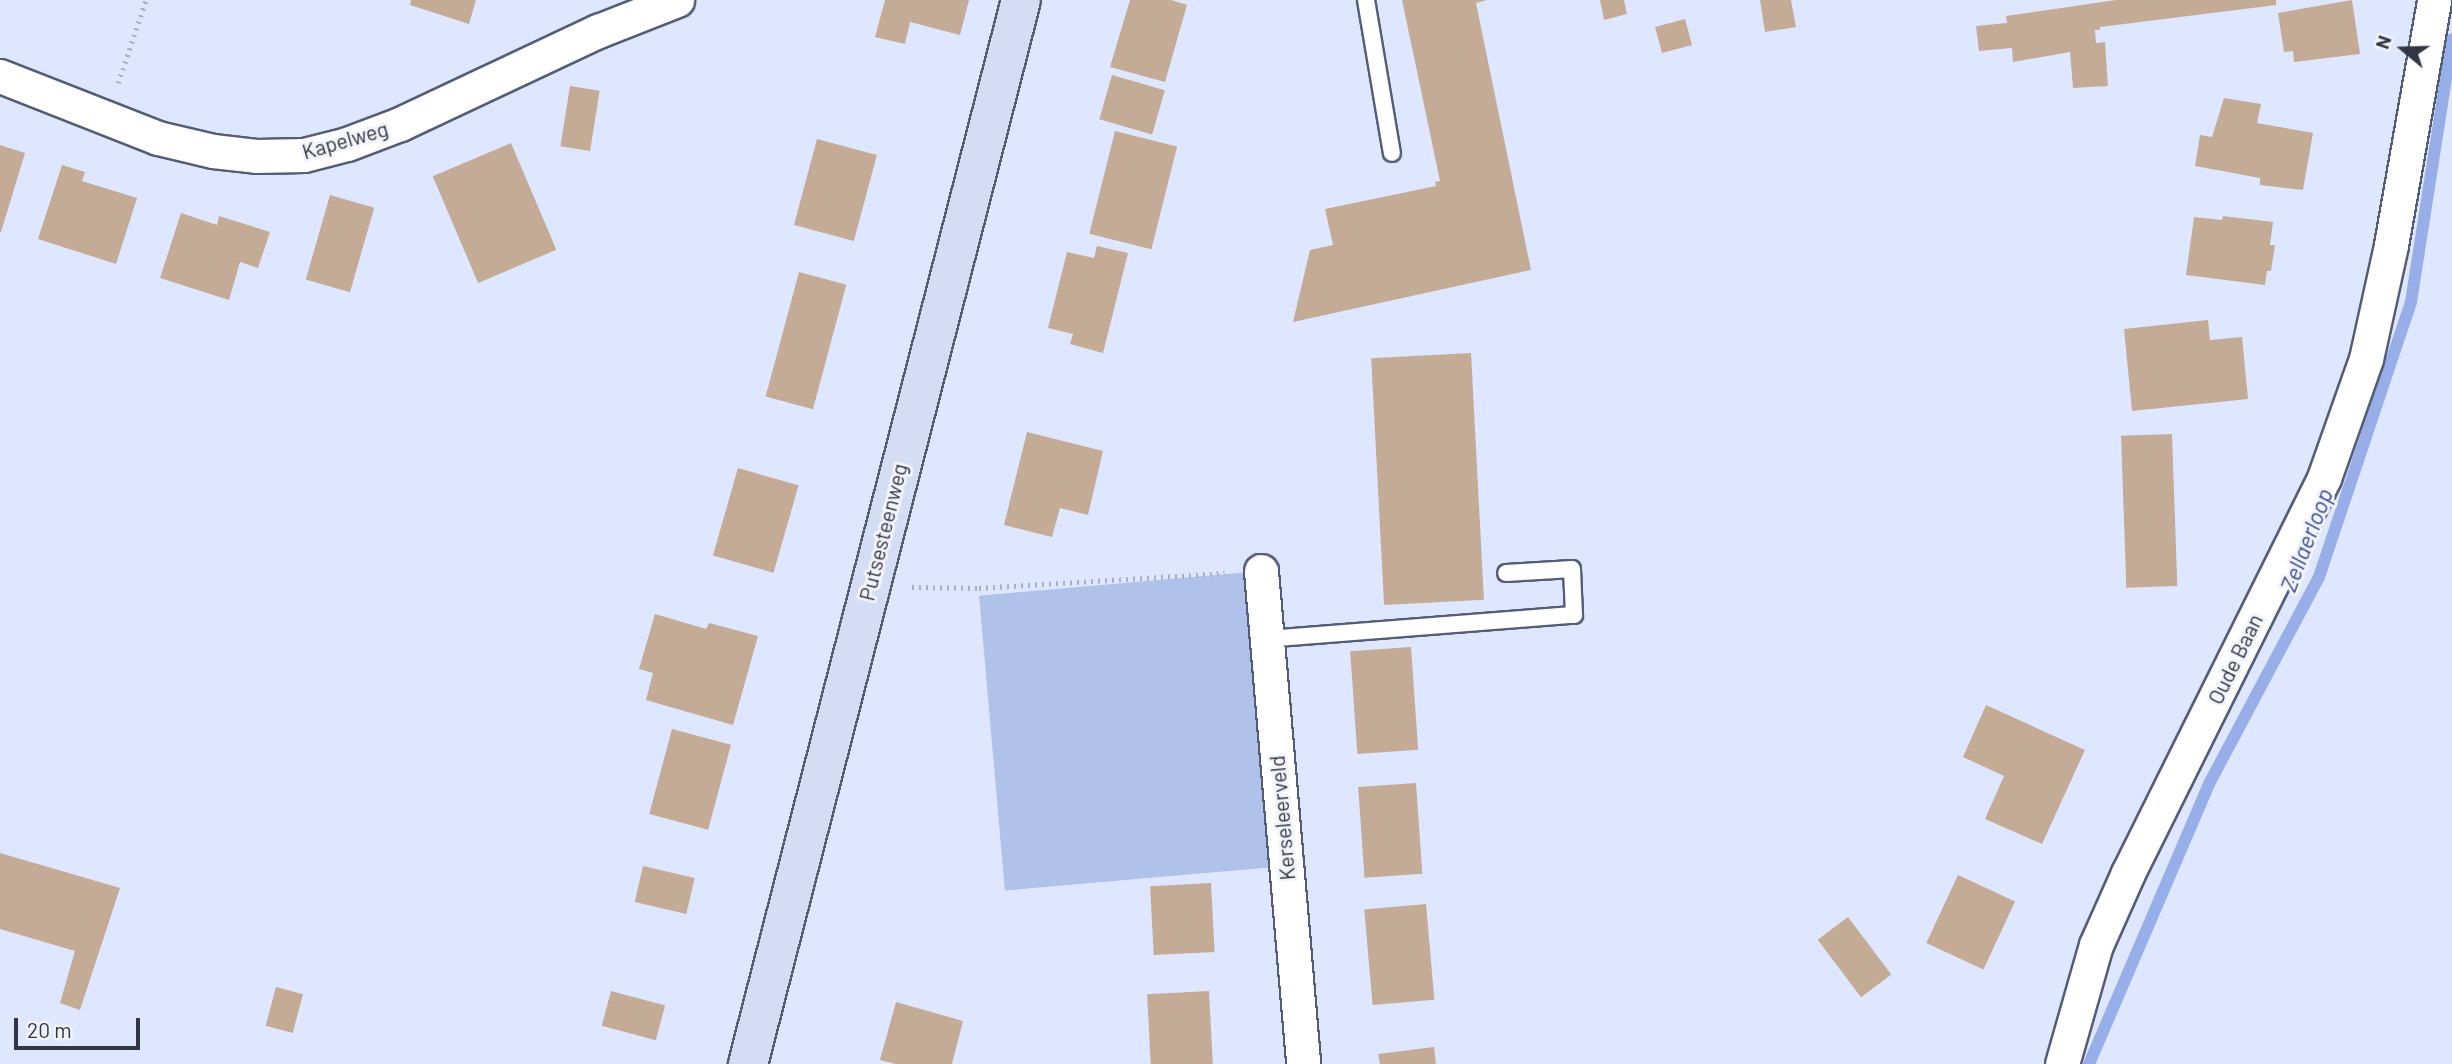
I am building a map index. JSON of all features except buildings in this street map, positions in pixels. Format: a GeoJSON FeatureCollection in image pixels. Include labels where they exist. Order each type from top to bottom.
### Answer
{"type":"FeatureCollection","features":[{"type":"Feature","properties":{"kind":"main road","name":"Putsesteenweg"},"geometry":{"type":"LineString","coordinates":[[748,1064],[1021,0]]}},
{"type":"Feature","properties":{"kind":"street","name":"Kapelweg"},"geometry":{"type":"LineString","coordinates":[[0,76],[158,138],[213,151],[256,156],[304,155],[347,144],[400,124],[598,32],[677,0]]}},
{"type":"Feature","properties":{"kind":"street","name":"Oude Baan"},"geometry":{"type":"LineString","coordinates":[[2062,1064],[2096,945],[2324,478],[2366,359],[2391,245],[2434,0]]}},
{"type":"Feature","properties":{"kind":"street","name":"Kerseleerveld"},"geometry":{"type":"LineString","coordinates":[[1261,571],[1303,1064]]}},
{"type":"Feature","properties":{"kind":"lane"},"geometry":{"type":"LineString","coordinates":[[1366,0],[1392,153]]}},
{"type":"Feature","properties":{"kind":"lane"},"geometry":{"type":"LineString","coordinates":[[1266,639],[1574,615],[1572,569],[1506,573]]}},
{"type":"Feature","properties":{"kind":"path"},"geometry":{"type":"LineString","coordinates":[[106,117],[146,0]]}},
{"type":"Feature","properties":{"kind":"path"},"geometry":{"type":"LineString","coordinates":[[869,586],[979,588],[1261,571]]}},
{"type":"Feature","properties":{"kind":"shaded area"},"geometry":{"type":"Polygon","coordinates":[[[1261,571],[1287,866],[1005,891],[979,596],[1261,571]]]}},
{"type":"Feature","properties":{"kind":"waterway","name":"Zellaerloop"},"geometry":{"type":"LineString","coordinates":[[2089,1064],[2210,782],[2319,577],[2411,302],[2452,39]]}}]}
